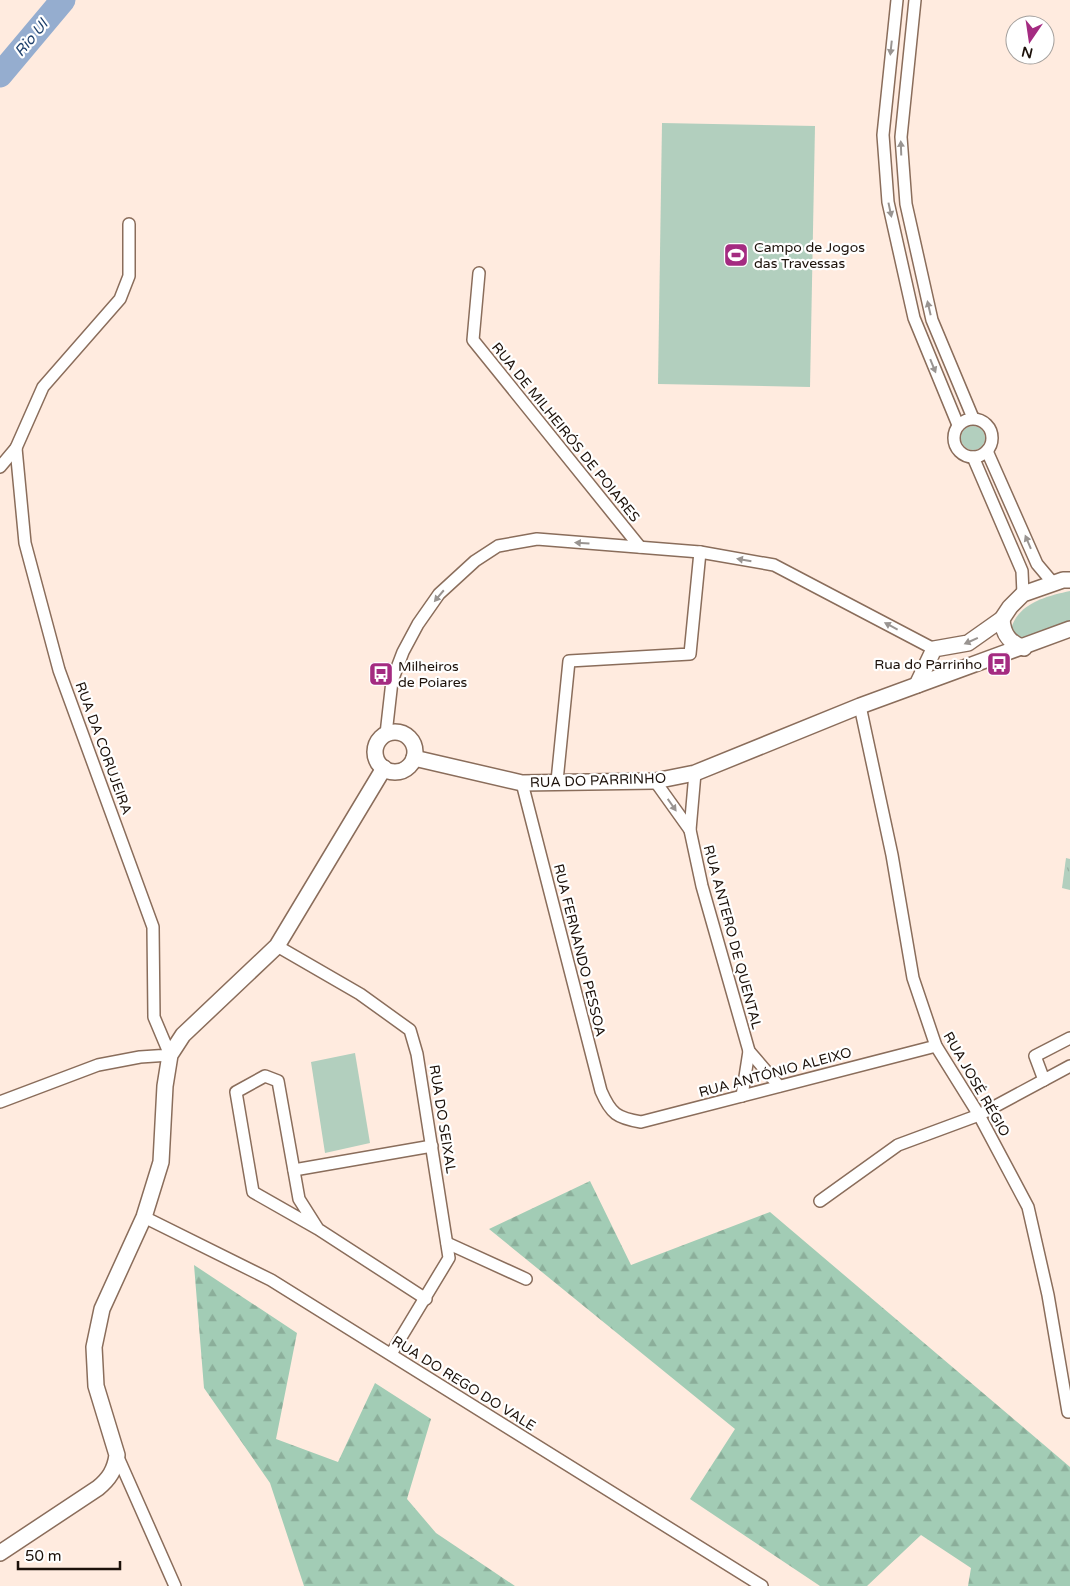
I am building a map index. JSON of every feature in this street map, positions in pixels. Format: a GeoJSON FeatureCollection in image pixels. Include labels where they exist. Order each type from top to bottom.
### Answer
{"type":"FeatureCollection","features":[{"type":"Feature","properties":{"kind":"street"},"geometry":{"type":"LineString","coordinates":[[897,0],[883,135],[888,202],[914,318],[958,425]]}},
{"type":"Feature","properties":{"kind":"street"},"geometry":{"type":"LineString","coordinates":[[915,0],[901,136],[906,204],[932,320],[972,418]]}},
{"type":"Feature","properties":{"kind":"street"},"geometry":{"type":"LineString","coordinates":[[0,466],[16,448],[43,388],[120,298],[129,276],[129,224]]}},
{"type":"Feature","properties":{"kind":"street","name":"RUA DE MILHEIRÓS DE POIARES"},"geometry":{"type":"LineString","coordinates":[[479,273],[473,340],[640,547]]}},
{"type":"Feature","properties":{"kind":"street"},"geometry":{"type":"LineString","coordinates":[[972,418],[983,421],[990,430],[992,441],[987,450],[981,455],[973,457],[963,454],[956,447],[954,434],[958,425],[972,418]]}},
{"type":"Feature","properties":{"kind":"street","name":"RUA DA CORUJEIRA"},"geometry":{"type":"LineString","coordinates":[[16,448],[25,543],[59,670],[153,927],[154,1017],[170,1055]]}},
{"type":"Feature","properties":{"kind":"street"},"geometry":{"type":"LineString","coordinates":[[987,450],[1037,564],[1053,583]]}},
{"type":"Feature","properties":{"kind":"street"},"geometry":{"type":"LineString","coordinates":[[973,457],[1022,571],[1024,594]]}},
{"type":"Feature","properties":{"kind":"street"},"geometry":{"type":"LineString","coordinates":[[386,734],[392,681],[403,652],[418,624],[439,594],[475,561],[498,546],[537,539],[700,552],[774,565],[934,649],[968,643],[1002,619],[1010,607],[1024,594],[1053,583],[1070,580]]}},
{"type":"Feature","properties":{"kind":"street"},"geometry":{"type":"LineString","coordinates":[[557,781],[568,661],[690,654],[700,552]]}},
{"type":"Feature","properties":{"kind":"street"},"geometry":{"type":"LineString","coordinates":[[1002,619],[1002,629],[1007,637],[1013,644],[1024,648]]}},
{"type":"Feature","properties":{"kind":"street","name":"RUA DO PARRINHO"},"geometry":{"type":"LineString","coordinates":[[414,758],[522,783],[655,781],[695,774],[860,706],[1024,648],[1070,629]]}},
{"type":"Feature","properties":{"kind":"street"},"geometry":{"type":"LineString","coordinates":[[917,685],[934,649]]}},
{"type":"Feature","properties":{"kind":"street","name":"RUA JOSÉ RÉGIO"},"geometry":{"type":"LineString","coordinates":[[860,706],[892,855],[913,978],[936,1046],[979,1115],[1028,1207],[1048,1295],[1068,1412]]}},
{"type":"Feature","properties":{"kind":"street"},"geometry":{"type":"LineString","coordinates":[[392,732],[406,735],[414,745],[414,758],[411,764],[402,770],[390,771],[384,768],[376,757],[376,751],[381,739],[386,734],[392,732]]}},
{"type":"Feature","properties":{"kind":"street"},"geometry":{"type":"LineString","coordinates":[[175,1586],[118,1455],[96,1386],[94,1347],[102,1309],[144,1217],[161,1162],[166,1078],[170,1055],[183,1035],[277,946],[384,768]]}},
{"type":"Feature","properties":{"kind":"street","name":"RUA ANTERO DE QUENTAL"},"geometry":{"type":"LineString","coordinates":[[695,774],[690,830],[702,886],[749,1051],[779,1086]]}},
{"type":"Feature","properties":{"kind":"street","name":"RUA ANTERO DE QUENTAL"},"geometry":{"type":"LineString","coordinates":[[655,781],[690,830]]}},
{"type":"Feature","properties":{"kind":"street","name":"RUA FERNANDO PESSOA"},"geometry":{"type":"LineString","coordinates":[[522,783],[601,1091],[608,1107],[621,1119]]}},
{"type":"Feature","properties":{"kind":"street","name":"RUA DO SEIXAL"},"geometry":{"type":"LineString","coordinates":[[277,946],[360,994],[410,1030],[417,1054],[449,1258],[426,1299],[391,1354]]}},
{"type":"Feature","properties":{"kind":"street"},"geometry":{"type":"LineString","coordinates":[[1044,1080],[1035,1056],[1070,1038]]}},
{"type":"Feature","properties":{"kind":"street","name":"RUA ANTÓNIO ALEIXO"},"geometry":{"type":"LineString","coordinates":[[621,1119],[641,1122],[936,1046]]}},
{"type":"Feature","properties":{"kind":"street","name":"RUA ANTERO DE QUENTAL"},"geometry":{"type":"LineString","coordinates":[[742,1096],[749,1051]]}},
{"type":"Feature","properties":{"kind":"street"},"geometry":{"type":"LineString","coordinates":[[0,1102],[98,1065],[140,1056],[170,1055]]}},
{"type":"Feature","properties":{"kind":"street"},"geometry":{"type":"LineString","coordinates":[[820,1201],[898,1146],[979,1115],[1070,1066]]}},
{"type":"Feature","properties":{"kind":"street"},"geometry":{"type":"LineString","coordinates":[[318,1229],[299,1199],[278,1081],[265,1076],[236,1092],[253,1192],[318,1229],[426,1299]]}},
{"type":"Feature","properties":{"kind":"street"},"geometry":{"type":"LineString","coordinates":[[294,1170],[432,1146]]}},
{"type":"Feature","properties":{"kind":"street","name":"RUA DO REGO DO VALE"},"geometry":{"type":"LineString","coordinates":[[144,1217],[259,1272],[762,1586]]}},
{"type":"Feature","properties":{"kind":"street"},"geometry":{"type":"LineString","coordinates":[[447,1243],[526,1279]]}},
{"type":"Feature","properties":{"kind":"street"},"geometry":{"type":"LineString","coordinates":[[0,1553],[106,1482],[113,1472],[118,1455]]}},
{"type":"Feature","properties":{"kind":"green space","name":"Campo de Jogos das Travessas"},"geometry":{"type":"Polygon","coordinates":[[[662,123],[815,126],[810,387],[658,384],[662,123]]]}},
{"type":"Feature","properties":{"kind":"green space"},"geometry":{"type":"Polygon","coordinates":[[[973,426],[981,430],[985,438],[981,446],[973,450],[965,446],[961,438],[965,430],[973,426]]]}},
{"type":"Feature","properties":{"kind":"green space"},"geometry":{"type":"Polygon","coordinates":[[[1070,591],[1070,623],[1021,640],[1014,636],[1011,629],[1015,620],[1027,607],[1043,598],[1070,591]]]}},
{"type":"Feature","properties":{"kind":"green space"},"geometry":{"type":"Polygon","coordinates":[[[1066,858],[1070,859],[1070,890],[1062,888],[1066,858]]]}},
{"type":"Feature","properties":{"kind":"green space"},"geometry":{"type":"Polygon","coordinates":[[[355,1053],[370,1143],[325,1153],[311,1062],[355,1053]]]}},
{"type":"Feature","properties":{"kind":"green space"},"geometry":{"type":"Polygon","coordinates":[[[590,1181],[631,1265],[770,1212],[1070,1467],[1070,1586],[968,1586],[971,1568],[921,1535],[867,1586],[820,1586],[690,1499],[735,1429],[489,1229],[590,1181]]]}},
{"type":"Feature","properties":{"kind":"green space"},"geometry":{"type":"Polygon","coordinates":[[[194,1265],[297,1333],[276,1439],[338,1462],[375,1383],[431,1419],[407,1499],[436,1533],[515,1586],[304,1586],[270,1483],[204,1388],[194,1265]]]}},
{"type":"Feature","properties":{"kind":"waterway"},"geometry":{"type":"LineString","coordinates":[[49,0],[60,3]]}},
{"type":"Feature","properties":{"kind":"waterway","name":"Rio Ul"},"geometry":{"type":"LineString","coordinates":[[0,75],[63,0]]}},
{"type":"Feature","properties":{"kind":"place","name":"Campo de Jogos das Travessas"},"geometry":{"type":"Point","coordinates":[736,255]}},
{"type":"Feature","properties":{"kind":"place","name":"Rua do Parrinho"},"geometry":{"type":"Point","coordinates":[999,664]}},
{"type":"Feature","properties":{"kind":"place","name":"Milheiros de Poiares"},"geometry":{"type":"Point","coordinates":[381,674]}}]}
